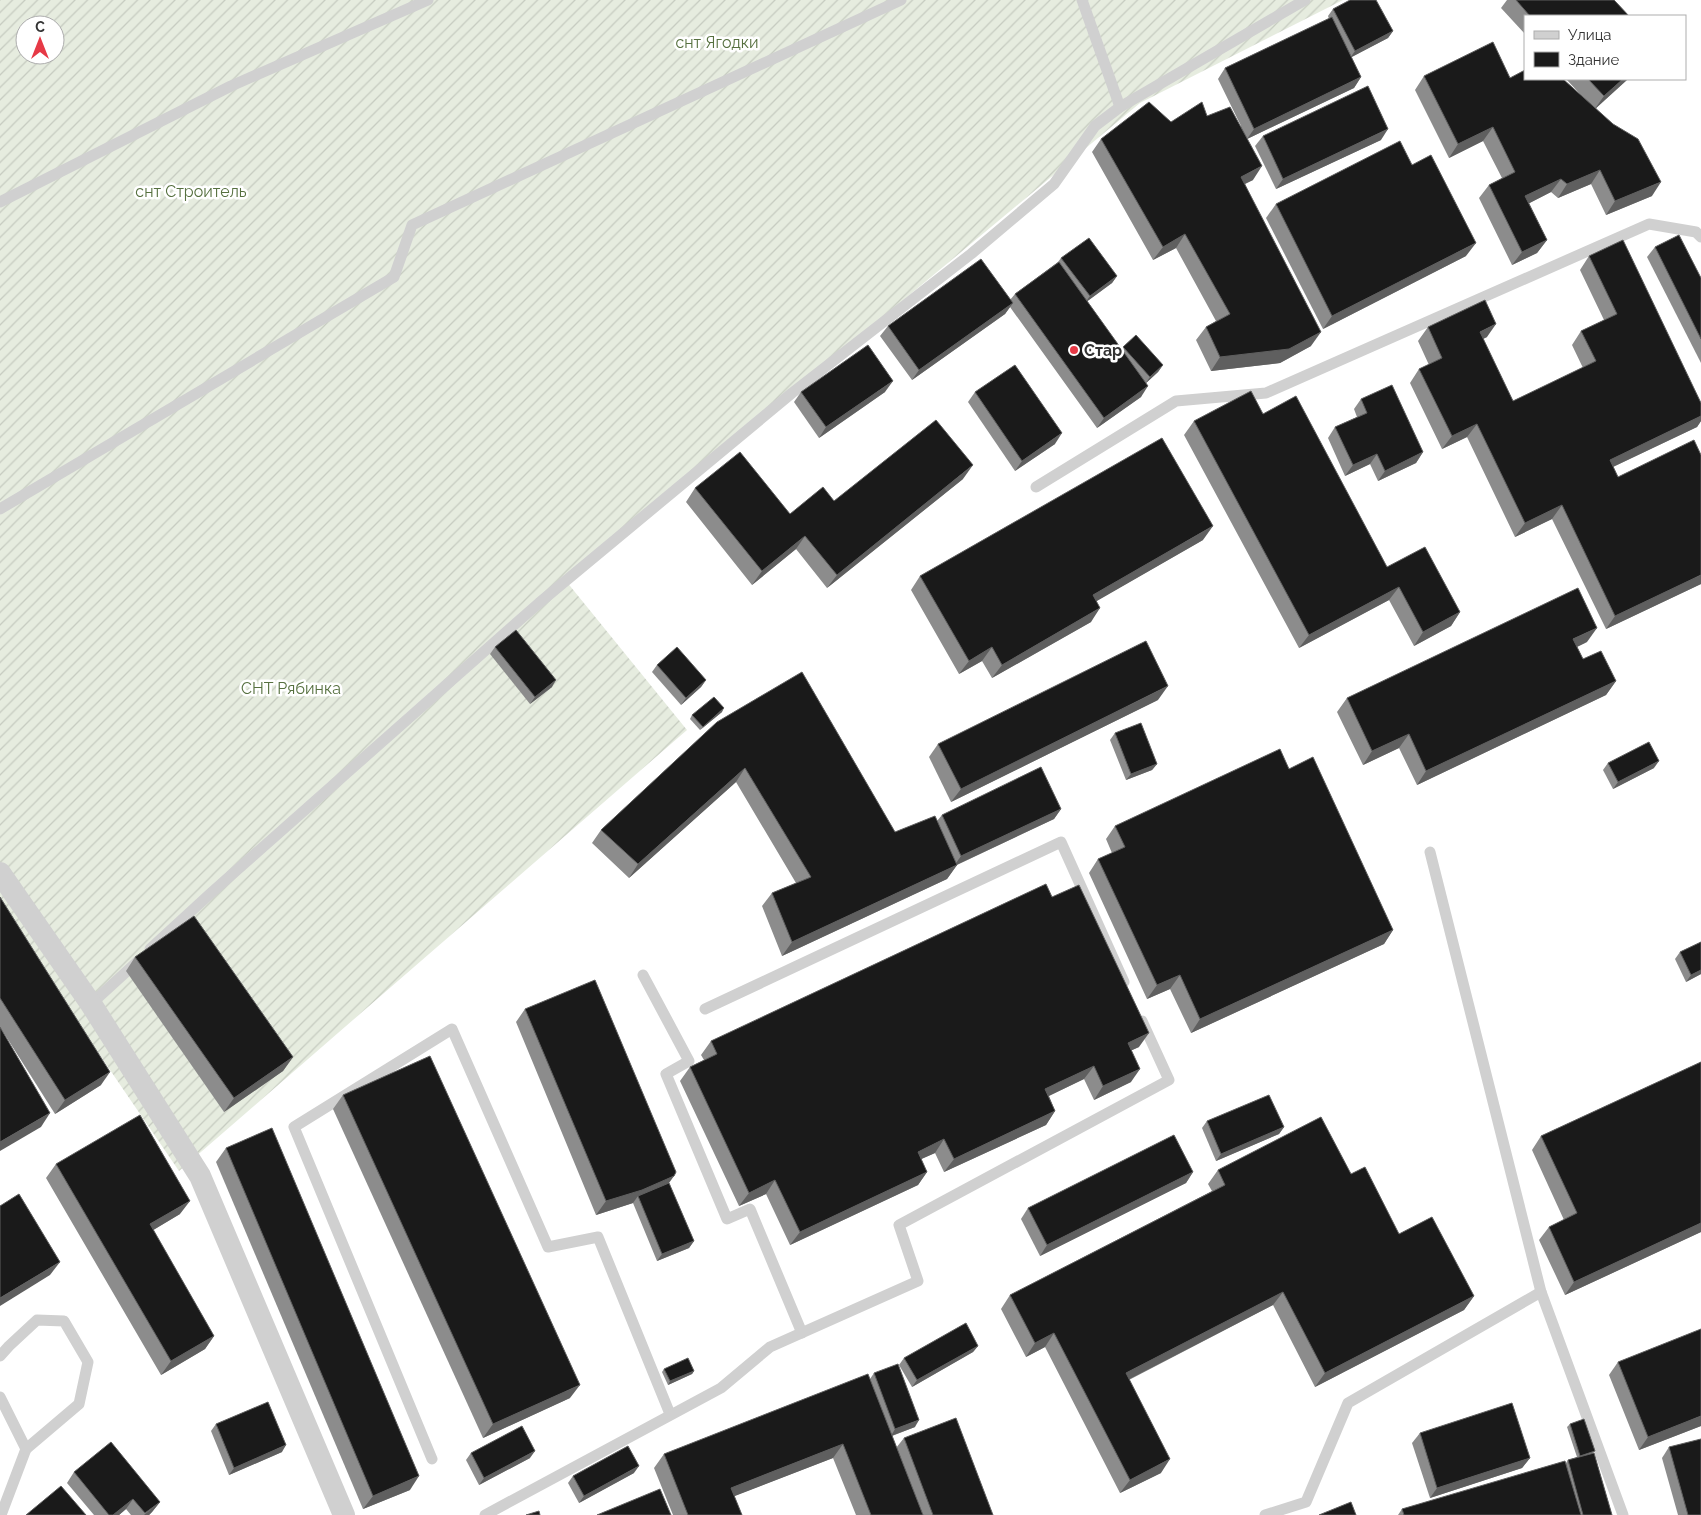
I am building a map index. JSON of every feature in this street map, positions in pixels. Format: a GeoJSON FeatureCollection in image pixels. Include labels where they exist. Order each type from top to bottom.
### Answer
{"type":"FeatureCollection","features":[{"type":"Feature","properties":{"kind":"street"},"geometry":{"type":"LineString","coordinates":[[0,873],[91,1004],[200,1176],[344,1515]]}},
{"type":"Feature","properties":{"kind":"lane"},"geometry":{"type":"LineString","coordinates":[[0,202],[232,86],[428,0]]}},
{"type":"Feature","properties":{"kind":"lane"},"geometry":{"type":"LineString","coordinates":[[0,509],[394,277],[412,225],[902,0]]}},
{"type":"Feature","properties":{"kind":"lane"},"geometry":{"type":"LineString","coordinates":[[1082,0],[1120,107]]}},
{"type":"Feature","properties":{"kind":"lane"},"geometry":{"type":"LineString","coordinates":[[91,1004],[211,894],[539,603],[792,393],[971,254],[1054,184],[1095,126],[1120,107],[1305,0]]}},
{"type":"Feature","properties":{"kind":"lane"},"geometry":{"type":"LineString","coordinates":[[1036,487],[1176,401],[1266,393],[1649,224],[1696,232],[1701,236]]}},
{"type":"Feature","properties":{"kind":"lane"},"geometry":{"type":"LineString","coordinates":[[705,1009],[1061,842],[1129,992]]}},
{"type":"Feature","properties":{"kind":"lane"},"geometry":{"type":"LineString","coordinates":[[1430,852],[1541,1292],[1624,1515]]}},
{"type":"Feature","properties":{"kind":"lane"},"geometry":{"type":"LineString","coordinates":[[643,975],[689,1062],[666,1074],[728,1219],[750,1209],[802,1333]]}},
{"type":"Feature","properties":{"kind":"lane"},"geometry":{"type":"LineString","coordinates":[[486,1515],[721,1388],[770,1348],[918,1281],[899,1225],[1169,1080],[1137,1010]]}},
{"type":"Feature","properties":{"kind":"lane"},"geometry":{"type":"LineString","coordinates":[[432,1459],[294,1126],[452,1029],[548,1247],[598,1237],[670,1414]]}},
{"type":"Feature","properties":{"kind":"lane"},"geometry":{"type":"LineString","coordinates":[[1265,1515],[1306,1502],[1348,1403],[1541,1292]]}},
{"type":"Feature","properties":{"kind":"lane"},"geometry":{"type":"LineString","coordinates":[[0,1356],[37,1320],[64,1321],[88,1362],[79,1404],[26,1449],[1,1515]]}},
{"type":"Feature","properties":{"kind":"lane"},"geometry":{"type":"LineString","coordinates":[[0,1397],[26,1449]]}},
{"type":"Feature","properties":{"kind":"green space","name":"СНТ Рябинка"},"geometry":{"type":"Polygon","coordinates":[[[0,0],[1343,0],[1140,103],[566,581],[687,730],[179,1171],[0,909],[0,0]]]}},
{"type":"Feature","properties":{"kind":"building"},"geometry":{"type":"Polygon","coordinates":[[[1350,0],[1376,0],[1393,31],[1355,51],[1333,9],[1350,0]]]}},
{"type":"Feature","properties":{"kind":"building"},"geometry":{"type":"Polygon","coordinates":[[[1516,0],[1614,0],[1628,15],[1529,15],[1516,0]]]}},
{"type":"Feature","properties":{"kind":"building"},"geometry":{"type":"Polygon","coordinates":[[[1332,17],[1361,77],[1254,129],[1225,68],[1332,17]]]}},
{"type":"Feature","properties":{"kind":"building"},"geometry":{"type":"Polygon","coordinates":[[[1493,42],[1510,78],[1524,71],[1524,80],[1564,80],[1613,124],[1638,139],[1661,182],[1615,201],[1600,170],[1567,184],[1561,179],[1525,196],[1547,240],[1522,252],[1489,185],[1515,172],[1493,127],[1458,144],[1424,76],[1493,42]]]}},
{"type":"Feature","properties":{"kind":"building"},"geometry":{"type":"Polygon","coordinates":[[[1589,80],[1622,80],[1604,96],[1589,80]]]}},
{"type":"Feature","properties":{"kind":"building"},"geometry":{"type":"Polygon","coordinates":[[[1368,86],[1388,129],[1283,179],[1263,136],[1368,86]]]}},
{"type":"Feature","properties":{"kind":"building"},"geometry":{"type":"Polygon","coordinates":[[[1149,102],[1171,122],[1202,102],[1207,116],[1230,107],[1262,166],[1241,177],[1321,332],[1289,349],[1220,357],[1206,327],[1230,314],[1185,234],[1163,247],[1101,139],[1149,102]]]}},
{"type":"Feature","properties":{"kind":"building"},"geometry":{"type":"Polygon","coordinates":[[[1400,141],[1412,165],[1431,155],[1476,243],[1332,316],[1276,204],[1400,141]]]}},
{"type":"Feature","properties":{"kind":"building"},"geometry":{"type":"Polygon","coordinates":[[[1679,235],[1701,278],[1701,339],[1655,247],[1679,235]]]}},
{"type":"Feature","properties":{"kind":"building"},"geometry":{"type":"Polygon","coordinates":[[[1089,238],[1117,276],[1090,296],[1061,258],[1089,238]]]}},
{"type":"Feature","properties":{"kind":"building"},"geometry":{"type":"Polygon","coordinates":[[[1623,240],[1701,403],[1701,416],[1610,460],[1618,477],[1694,440],[1701,455],[1701,575],[1615,616],[1562,505],[1525,523],[1477,424],[1452,436],[1419,369],[1442,358],[1428,327],[1485,300],[1496,324],[1480,332],[1513,401],[1596,361],[1581,331],[1617,314],[1589,256],[1623,240]]]}},
{"type":"Feature","properties":{"kind":"building"},"geometry":{"type":"Polygon","coordinates":[[[981,259],[1013,303],[919,370],[888,326],[981,259]]]}},
{"type":"Feature","properties":{"kind":"building","name":"Стар"},"geometry":{"type":"Polygon","coordinates":[[[1059,262],[1148,386],[1104,418],[1015,294],[1059,262]]]}},
{"type":"Feature","properties":{"kind":"building"},"geometry":{"type":"Polygon","coordinates":[[[1136,335],[1163,365],[1150,377],[1123,347],[1136,335]]]}},
{"type":"Feature","properties":{"kind":"building"},"geometry":{"type":"Polygon","coordinates":[[[868,345],[893,381],[826,427],[801,392],[868,345]]]}},
{"type":"Feature","properties":{"kind":"building"},"geometry":{"type":"Polygon","coordinates":[[[1015,365],[1062,433],[1022,461],[975,392],[1015,365]]]}},
{"type":"Feature","properties":{"kind":"building"},"geometry":{"type":"Polygon","coordinates":[[[1392,385],[1423,452],[1385,471],[1377,454],[1353,465],[1335,427],[1367,413],[1361,399],[1392,385]]]}},
{"type":"Feature","properties":{"kind":"building"},"geometry":{"type":"Polygon","coordinates":[[[1251,391],[1263,414],[1296,396],[1387,567],[1425,547],[1460,612],[1423,632],[1399,587],[1309,635],[1194,421],[1251,391]]]}},
{"type":"Feature","properties":{"kind":"building"},"geometry":{"type":"Polygon","coordinates":[[[936,420],[973,465],[837,575],[805,536],[762,571],[695,488],[740,452],[790,514],[823,487],[834,501],[936,420]]]}},
{"type":"Feature","properties":{"kind":"building"},"geometry":{"type":"Polygon","coordinates":[[[1162,438],[1213,526],[1093,595],[1100,608],[1002,665],[992,647],[969,661],[920,576],[1162,438]]]}},
{"type":"Feature","properties":{"kind":"building"},"geometry":{"type":"Polygon","coordinates":[[[1578,588],[1597,628],[1573,639],[1583,659],[1601,651],[1616,681],[1426,771],[1409,734],[1372,751],[1347,698],[1578,588]]]}},
{"type":"Feature","properties":{"kind":"building"},"geometry":{"type":"Polygon","coordinates":[[[516,630],[556,680],[535,697],[495,647],[516,630]]]}},
{"type":"Feature","properties":{"kind":"building"},"geometry":{"type":"Polygon","coordinates":[[[1146,641],[1168,686],[961,789],[938,744],[1146,641]]]}},
{"type":"Feature","properties":{"kind":"building"},"geometry":{"type":"Polygon","coordinates":[[[677,647],[706,680],[686,698],[657,665],[677,647]]]}},
{"type":"Feature","properties":{"kind":"building"},"geometry":{"type":"Polygon","coordinates":[[[802,672],[895,832],[935,816],[957,865],[792,942],[772,893],[811,877],[745,768],[638,864],[601,830],[717,722],[802,672]]]}},
{"type":"Feature","properties":{"kind":"building"},"geometry":{"type":"Polygon","coordinates":[[[714,697],[724,708],[703,727],[692,715],[714,697]]]}},
{"type":"Feature","properties":{"kind":"building"},"geometry":{"type":"Polygon","coordinates":[[[1141,723],[1157,764],[1131,774],[1115,733],[1141,723]]]}},
{"type":"Feature","properties":{"kind":"building"},"geometry":{"type":"Polygon","coordinates":[[[1649,742],[1659,761],[1618,782],[1608,763],[1649,742]]]}},
{"type":"Feature","properties":{"kind":"building"},"geometry":{"type":"Polygon","coordinates":[[[1280,749],[1289,769],[1313,757],[1393,930],[1200,1019],[1180,975],[1157,985],[1098,859],[1125,847],[1115,826],[1280,749]]]}},
{"type":"Feature","properties":{"kind":"building"},"geometry":{"type":"Polygon","coordinates":[[[1041,767],[1061,809],[961,856],[942,815],[1041,767]]]}},
{"type":"Feature","properties":{"kind":"building"},"geometry":{"type":"Polygon","coordinates":[[[1046,884],[1052,897],[1079,885],[1149,1033],[1128,1043],[1140,1069],[1103,1086],[1094,1066],[1045,1089],[1055,1111],[954,1159],[944,1139],[918,1152],[927,1172],[800,1232],[775,1180],[749,1193],[690,1067],[717,1054],[711,1041],[1046,884]]]}},
{"type":"Feature","properties":{"kind":"building"},"geometry":{"type":"Polygon","coordinates":[[[0,897],[110,1072],[65,1100],[0,998],[0,897]]]}},
{"type":"Feature","properties":{"kind":"building"},"geometry":{"type":"Polygon","coordinates":[[[194,916],[293,1057],[234,1098],[135,957],[194,916]]]}},
{"type":"Feature","properties":{"kind":"building"},"geometry":{"type":"Polygon","coordinates":[[[1701,942],[1701,970],[1691,975],[1680,952],[1701,942]]]}},
{"type":"Feature","properties":{"kind":"building"},"geometry":{"type":"Polygon","coordinates":[[[595,980],[676,1172],[674,1176],[642,1190],[606,1201],[525,1009],[595,980]]]}},
{"type":"Feature","properties":{"kind":"building"},"geometry":{"type":"Polygon","coordinates":[[[0,1027],[50,1113],[0,1142],[0,1027]]]}},
{"type":"Feature","properties":{"kind":"building"},"geometry":{"type":"Polygon","coordinates":[[[430,1056],[580,1385],[493,1424],[343,1095],[430,1056]]]}},
{"type":"Feature","properties":{"kind":"building"},"geometry":{"type":"Polygon","coordinates":[[[1701,1062],[1701,1223],[1574,1282],[1549,1227],[1577,1213],[1541,1136],[1701,1062]]]}},
{"type":"Feature","properties":{"kind":"building"},"geometry":{"type":"Polygon","coordinates":[[[1269,1095],[1284,1127],[1221,1154],[1207,1121],[1269,1095]]]}},
{"type":"Feature","properties":{"kind":"building"},"geometry":{"type":"Polygon","coordinates":[[[140,1115],[190,1201],[150,1224],[214,1336],[171,1361],[56,1164],[140,1115]]]}},
{"type":"Feature","properties":{"kind":"building"},"geometry":{"type":"Polygon","coordinates":[[[1321,1117],[1351,1174],[1365,1167],[1399,1234],[1432,1217],[1474,1296],[1325,1373],[1283,1292],[1126,1373],[1170,1459],[1130,1480],[1054,1333],[1035,1343],[1010,1295],[1225,1185],[1218,1170],[1321,1117]]]}},
{"type":"Feature","properties":{"kind":"building"},"geometry":{"type":"Polygon","coordinates":[[[272,1128],[419,1476],[373,1496],[226,1148],[272,1128]]]}},
{"type":"Feature","properties":{"kind":"building"},"geometry":{"type":"Polygon","coordinates":[[[1174,1135],[1193,1172],[1047,1245],[1028,1208],[1174,1135]]]}},
{"type":"Feature","properties":{"kind":"building"},"geometry":{"type":"Polygon","coordinates":[[[669,1183],[694,1241],[662,1254],[638,1196],[669,1183]]]}},
{"type":"Feature","properties":{"kind":"building"},"geometry":{"type":"Polygon","coordinates":[[[19,1194],[60,1262],[0,1298],[0,1206],[19,1194]]]}},
{"type":"Feature","properties":{"kind":"building"},"geometry":{"type":"Polygon","coordinates":[[[966,1323],[978,1346],[917,1380],[904,1358],[966,1323]]]}},
{"type":"Feature","properties":{"kind":"building"},"geometry":{"type":"Polygon","coordinates":[[[1701,1329],[1701,1416],[1648,1437],[1618,1362],[1701,1329]]]}},
{"type":"Feature","properties":{"kind":"building"},"geometry":{"type":"Polygon","coordinates":[[[688,1358],[694,1371],[670,1381],[664,1369],[688,1358]]]}},
{"type":"Feature","properties":{"kind":"building"},"geometry":{"type":"Polygon","coordinates":[[[898,1364],[919,1420],[895,1429],[874,1373],[898,1364]]]}},
{"type":"Feature","properties":{"kind":"building"},"geometry":{"type":"Polygon","coordinates":[[[868,1374],[923,1515],[871,1515],[843,1444],[731,1488],[742,1515],[688,1515],[664,1454],[868,1374]]]}},
{"type":"Feature","properties":{"kind":"building"},"geometry":{"type":"Polygon","coordinates":[[[268,1402],[286,1445],[234,1468],[216,1424],[268,1402]]]}},
{"type":"Feature","properties":{"kind":"building"},"geometry":{"type":"Polygon","coordinates":[[[1512,1403],[1530,1458],[1437,1488],[1420,1433],[1512,1403]]]}},
{"type":"Feature","properties":{"kind":"building"},"geometry":{"type":"Polygon","coordinates":[[[956,1418],[993,1515],[933,1515],[904,1438],[956,1418]]]}},
{"type":"Feature","properties":{"kind":"building"},"geometry":{"type":"Polygon","coordinates":[[[1584,1419],[1595,1451],[1580,1456],[1570,1424],[1584,1419]]]}},
{"type":"Feature","properties":{"kind":"building"},"geometry":{"type":"Polygon","coordinates":[[[522,1426],[535,1451],[484,1478],[471,1453],[522,1426]]]}},
{"type":"Feature","properties":{"kind":"building"},"geometry":{"type":"Polygon","coordinates":[[[1701,1439],[1701,1515],[1688,1515],[1669,1447],[1701,1439]]]}},
{"type":"Feature","properties":{"kind":"building"},"geometry":{"type":"Polygon","coordinates":[[[111,1442],[160,1502],[145,1513],[133,1499],[113,1515],[109,1515],[74,1472],[111,1442]]]}},
{"type":"Feature","properties":{"kind":"building"},"geometry":{"type":"Polygon","coordinates":[[[628,1446],[639,1466],[584,1496],[573,1476],[628,1446]]]}},
{"type":"Feature","properties":{"kind":"building"},"geometry":{"type":"Polygon","coordinates":[[[1594,1453],[1612,1515],[1583,1515],[1568,1460],[1594,1453]]]}},
{"type":"Feature","properties":{"kind":"building"},"geometry":{"type":"Polygon","coordinates":[[[1565,1461],[1581,1515],[1404,1515],[1402,1509],[1565,1461]]]}},
{"type":"Feature","properties":{"kind":"building"},"geometry":{"type":"Polygon","coordinates":[[[61,1486],[86,1515],[26,1515],[61,1486]]]}},
{"type":"Feature","properties":{"kind":"building"},"geometry":{"type":"Polygon","coordinates":[[[660,1489],[671,1515],[597,1515],[660,1489]]]}},
{"type":"Feature","properties":{"kind":"building"},"geometry":{"type":"Polygon","coordinates":[[[1351,1502],[1356,1515],[1319,1515],[1351,1502]]]}},
{"type":"Feature","properties":{"kind":"building"},"geometry":{"type":"Polygon","coordinates":[[[539,1511],[540,1515],[526,1515],[539,1511]]]}},
{"type":"Feature","properties":{"kind":"place","name":"Стар"},"geometry":{"type":"Point","coordinates":[1074,350]}},
{"type":"Feature","properties":{"kind":"park label","name":"снт Ягодки"},"geometry":{"type":"Point","coordinates":[717,42]}},
{"type":"Feature","properties":{"kind":"park label","name":"снт Строитель"},"geometry":{"type":"Point","coordinates":[191,191]}}]}
